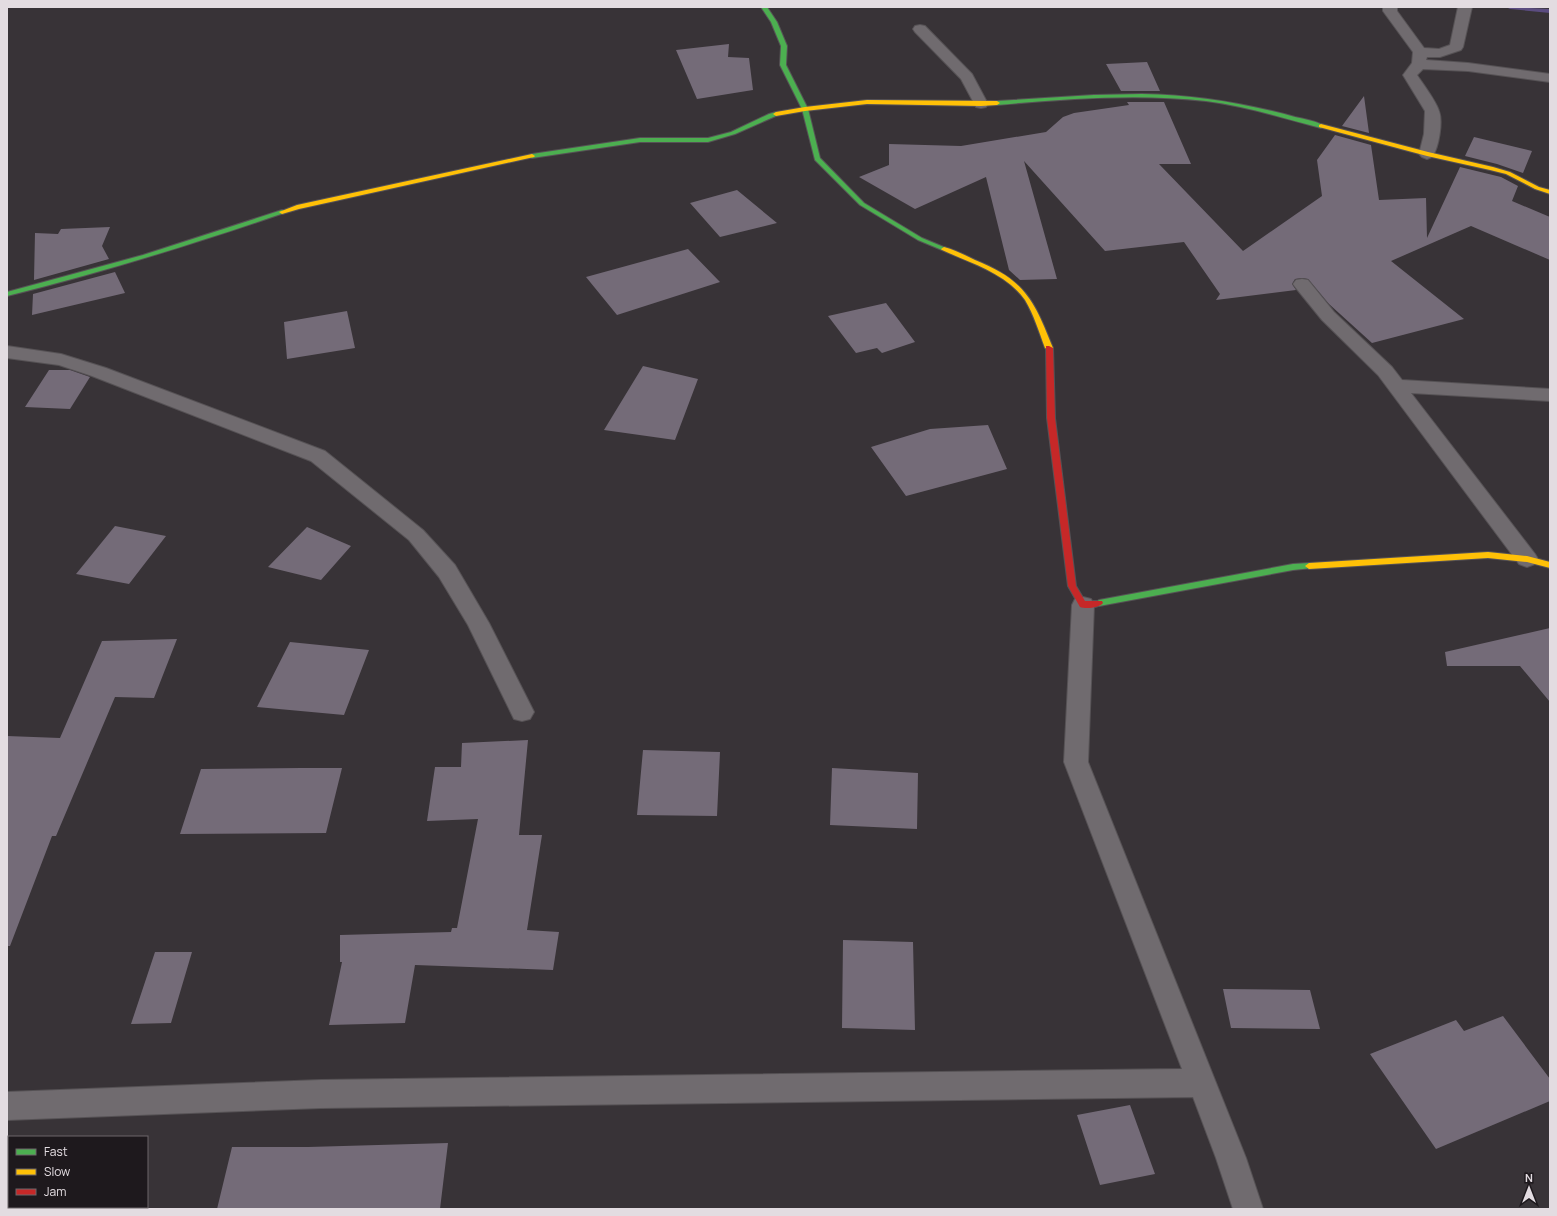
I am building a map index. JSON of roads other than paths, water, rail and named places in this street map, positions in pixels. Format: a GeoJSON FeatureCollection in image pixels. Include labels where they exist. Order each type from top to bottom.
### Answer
{"type":"FeatureCollection","features":[{"type":"Feature","properties":{"kind":"street"},"geometry":{"type":"LineString","coordinates":[[764,7],[774,22],[784,46],[783,65],[805,109],[817,159],[862,204],[920,239],[1002,275],[1023,294],[1038,318],[1050,350],[1051,418],[1072,586],[1083,605],[1076,762],[1231,1158],[1248,1209]]}},
{"type":"Feature","properties":{"kind":"street"},"geometry":{"type":"LineString","coordinates":[[1390,7],[1390,11],[1419,58],[1468,67],[1550,78]]}},
{"type":"Feature","properties":{"kind":"street"},"geometry":{"type":"LineString","coordinates":[[1426,154],[1432,134],[1432,111],[1410,74],[1419,58],[1456,47],[1465,7]]}},
{"type":"Feature","properties":{"kind":"street"},"geometry":{"type":"LineString","coordinates":[[920,29],[967,77],[981,104]]}},
{"type":"Feature","properties":{"kind":"street"},"geometry":{"type":"LineString","coordinates":[[7,294],[48,284],[188,244],[297,207],[521,158],[640,140],[708,140],[733,133],[771,115],[805,109],[867,102],[981,104],[1068,97],[1162,96],[1192,98],[1246,106],[1426,154],[1491,168],[1508,173],[1537,188],[1550,192]]}},
{"type":"Feature","properties":{"kind":"street"},"geometry":{"type":"LineString","coordinates":[[1302,284],[1328,316],[1385,371],[1527,559]]}},
{"type":"Feature","properties":{"kind":"street"},"geometry":{"type":"LineString","coordinates":[[7,352],[61,360],[99,372],[318,456],[416,535],[447,571],[478,623],[522,712]]}},
{"type":"Feature","properties":{"kind":"street"},"geometry":{"type":"LineString","coordinates":[[1397,386],[1550,395]]}},
{"type":"Feature","properties":{"kind":"street"},"geometry":{"type":"LineString","coordinates":[[1083,605],[1125,599],[1293,567],[1488,555],[1527,559],[1550,565]]}},
{"type":"Feature","properties":{"kind":"street"},"geometry":{"type":"LineString","coordinates":[[7,1106],[321,1094],[1202,1083]]}},
{"type":"Feature","properties":{"kind":"waterway"},"geometry":{"type":"LineString","coordinates":[[1510,7],[1550,11]]}}]}
